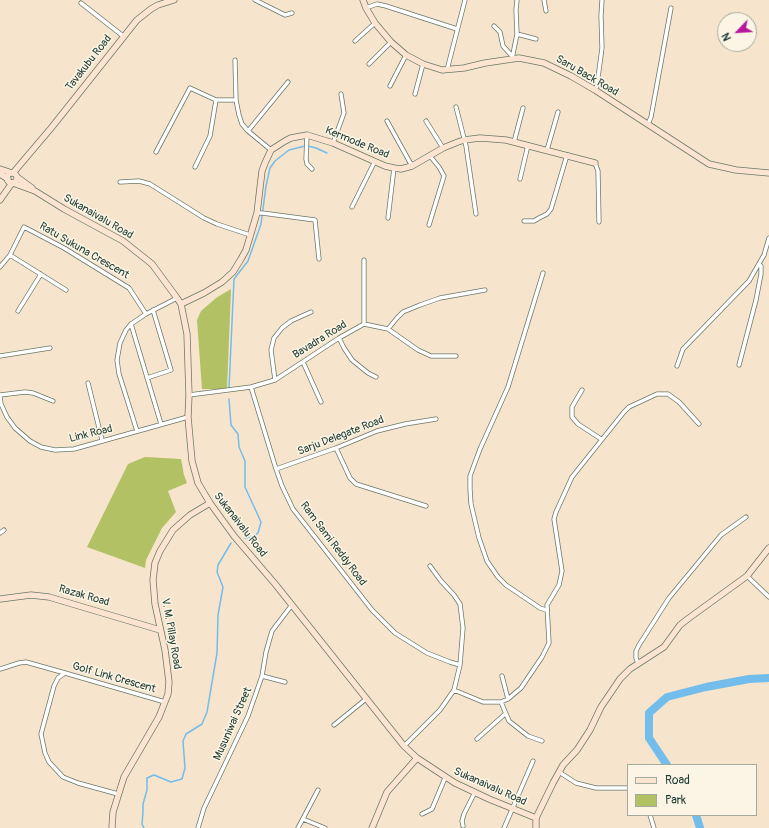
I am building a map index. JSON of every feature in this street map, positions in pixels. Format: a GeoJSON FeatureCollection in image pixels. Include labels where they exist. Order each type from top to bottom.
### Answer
{"type":"FeatureCollection","features":[{"type":"Feature","properties":{"kind":"main road","name":"Tavakubu Road"},"geometry":{"type":"LineString","coordinates":[[15,175],[30,153],[137,20],[158,5],[174,0]]}},
{"type":"Feature","properties":{"kind":"main road","name":"Saru Back Road"},"geometry":{"type":"LineString","coordinates":[[363,0],[375,23],[391,42],[406,55],[423,64],[442,70],[447,70],[512,58],[544,63],[595,90],[709,164],[736,170],[769,173]]}},
{"type":"Feature","properties":{"kind":"main road","name":"Kermode Road"},"geometry":{"type":"LineString","coordinates":[[271,150],[292,138],[307,136],[333,143],[385,166],[401,169],[412,166],[443,148],[464,140],[492,138],[528,145],[595,163]]}},
{"type":"Feature","properties":{"kind":"main road"},"geometry":{"type":"LineString","coordinates":[[181,304],[222,282],[233,272],[246,250],[259,213],[262,170],[271,150]]}},
{"type":"Feature","properties":{"kind":"main road","name":"Sukanaivalu Road"},"geometry":{"type":"LineString","coordinates":[[0,169],[15,175],[35,191],[64,209],[123,241],[152,264],[181,304],[187,334],[189,395],[188,417],[192,462],[198,483],[210,503],[234,536],[276,585],[291,606],[404,746],[417,758],[445,778],[536,818]]}},
{"type":"Feature","properties":{"kind":"main road","name":"Sukanaivalu Road"},"geometry":{"type":"LineString","coordinates":[[0,174],[10,181],[35,191]]}},
{"type":"Feature","properties":{"kind":"main road"},"geometry":{"type":"LineString","coordinates":[[1,198],[10,181],[8,176],[15,175],[16,180],[10,181]]}},
{"type":"Feature","properties":{"kind":"main road","name":"V. M. Pillay Road"},"geometry":{"type":"LineString","coordinates":[[112,828],[113,812],[124,777],[159,717],[165,702],[169,682],[165,650],[155,604],[152,580],[155,563],[160,550],[173,530],[190,515],[210,503]]}},
{"type":"Feature","properties":{"kind":"main road"},"geometry":{"type":"LineString","coordinates":[[536,828],[536,818],[559,772],[563,765],[577,750],[590,730],[601,707],[620,679],[638,663],[664,647],[680,625],[747,576],[769,548]]}},
{"type":"Feature","properties":{"kind":"main road","name":"Razak Road"},"geometry":{"type":"LineString","coordinates":[[0,599],[31,595],[49,597],[160,630]]}},
{"type":"Feature","properties":{"kind":"main road"},"geometry":{"type":"LineString","coordinates":[[372,828],[387,792],[417,758]]}},
{"type":"Feature","properties":{"kind":"street"},"geometry":{"type":"LineString","coordinates":[[255,0],[285,15],[292,13]]}},
{"type":"Feature","properties":{"kind":"street"},"geometry":{"type":"LineString","coordinates":[[447,70],[465,0]]}},
{"type":"Feature","properties":{"kind":"street"},"geometry":{"type":"LineString","coordinates":[[512,58],[517,34],[517,0]]}},
{"type":"Feature","properties":{"kind":"street"},"geometry":{"type":"LineString","coordinates":[[544,0],[546,11]]}},
{"type":"Feature","properties":{"kind":"street"},"geometry":{"type":"LineString","coordinates":[[595,90],[598,83],[602,48],[602,0]]}},
{"type":"Feature","properties":{"kind":"street"},"geometry":{"type":"LineString","coordinates":[[81,3],[124,36]]}},
{"type":"Feature","properties":{"kind":"street"},"geometry":{"type":"LineString","coordinates":[[366,8],[377,4],[386,6],[457,29]]}},
{"type":"Feature","properties":{"kind":"street"},"geometry":{"type":"LineString","coordinates":[[648,124],[651,117],[671,8]]}},
{"type":"Feature","properties":{"kind":"street"},"geometry":{"type":"LineString","coordinates":[[355,41],[375,23]]}},
{"type":"Feature","properties":{"kind":"street"},"geometry":{"type":"LineString","coordinates":[[494,26],[500,32],[503,46],[512,58]]}},
{"type":"Feature","properties":{"kind":"street"},"geometry":{"type":"LineString","coordinates":[[517,34],[536,39]]}},
{"type":"Feature","properties":{"kind":"street"},"geometry":{"type":"LineString","coordinates":[[369,64],[391,42]]}},
{"type":"Feature","properties":{"kind":"street"},"geometry":{"type":"LineString","coordinates":[[390,86],[406,55]]}},
{"type":"Feature","properties":{"kind":"street"},"geometry":{"type":"LineString","coordinates":[[235,60],[236,100],[242,124],[248,131],[271,150]]}},
{"type":"Feature","properties":{"kind":"street"},"geometry":{"type":"LineString","coordinates":[[415,94],[423,64]]}},
{"type":"Feature","properties":{"kind":"street"},"geometry":{"type":"LineString","coordinates":[[248,131],[288,82]]}},
{"type":"Feature","properties":{"kind":"street"},"geometry":{"type":"LineString","coordinates":[[156,152],[190,88],[216,100],[236,100]]}},
{"type":"Feature","properties":{"kind":"street"},"geometry":{"type":"LineString","coordinates":[[333,143],[344,113],[341,94]]}},
{"type":"Feature","properties":{"kind":"street"},"geometry":{"type":"LineString","coordinates":[[195,167],[210,136],[216,100]]}},
{"type":"Feature","properties":{"kind":"street"},"geometry":{"type":"LineString","coordinates":[[456,107],[466,146],[476,214]]}},
{"type":"Feature","properties":{"kind":"street"},"geometry":{"type":"LineString","coordinates":[[514,142],[523,108]]}},
{"type":"Feature","properties":{"kind":"street"},"geometry":{"type":"LineString","coordinates":[[547,150],[558,112]]}},
{"type":"Feature","properties":{"kind":"street"},"geometry":{"type":"LineString","coordinates":[[387,121],[412,166]]}},
{"type":"Feature","properties":{"kind":"street"},"geometry":{"type":"LineString","coordinates":[[426,122],[443,148]]}},
{"type":"Feature","properties":{"kind":"street"},"geometry":{"type":"LineString","coordinates":[[307,136],[306,159],[307,164],[312,169]]}},
{"type":"Feature","properties":{"kind":"street"},"geometry":{"type":"LineString","coordinates":[[520,179],[528,145]]}},
{"type":"Feature","properties":{"kind":"street"},"geometry":{"type":"LineString","coordinates":[[524,221],[534,221],[547,214],[551,209],[567,155]]}},
{"type":"Feature","properties":{"kind":"street"},"geometry":{"type":"LineString","coordinates":[[429,225],[444,176],[430,156]]}},
{"type":"Feature","properties":{"kind":"street"},"geometry":{"type":"LineString","coordinates":[[352,207],[375,162]]}},
{"type":"Feature","properties":{"kind":"street"},"geometry":{"type":"LineString","coordinates":[[595,163],[598,170],[599,222]]}},
{"type":"Feature","properties":{"kind":"street"},"geometry":{"type":"LineString","coordinates":[[388,218],[394,168]]}},
{"type":"Feature","properties":{"kind":"street"},"geometry":{"type":"LineString","coordinates":[[120,182],[140,181],[150,184],[204,218],[250,235]]}},
{"type":"Feature","properties":{"kind":"street"},"geometry":{"type":"LineString","coordinates":[[259,213],[315,220],[319,259]]}},
{"type":"Feature","properties":{"kind":"street","name":"Ratu Sukuna Crescent"},"geometry":{"type":"LineString","coordinates":[[0,267],[10,255],[24,227],[64,248],[129,288],[146,314]]}},
{"type":"Feature","properties":{"kind":"street"},"geometry":{"type":"LineString","coordinates":[[677,366],[683,349],[749,281],[764,255],[769,238]]}},
{"type":"Feature","properties":{"kind":"street"},"geometry":{"type":"LineString","coordinates":[[10,255],[66,290]]}},
{"type":"Feature","properties":{"kind":"street"},"geometry":{"type":"LineString","coordinates":[[364,260],[364,324]]}},
{"type":"Feature","properties":{"kind":"street"},"geometry":{"type":"LineString","coordinates":[[739,365],[756,300],[761,274],[761,266],[759,264]]}},
{"type":"Feature","properties":{"kind":"street"},"geometry":{"type":"LineString","coordinates":[[543,273],[508,387],[470,476],[470,489],[471,504],[478,538],[487,561],[506,585],[535,605],[546,610]]}},
{"type":"Feature","properties":{"kind":"street"},"geometry":{"type":"LineString","coordinates":[[18,311],[41,274]]}},
{"type":"Feature","properties":{"kind":"street"},"geometry":{"type":"LineString","coordinates":[[388,329],[403,312],[420,305],[440,298],[485,290]]}},
{"type":"Feature","properties":{"kind":"street"},"geometry":{"type":"LineString","coordinates":[[137,431],[119,374],[117,360],[120,343],[126,330],[131,324],[153,310],[177,298]]}},
{"type":"Feature","properties":{"kind":"street"},"geometry":{"type":"LineString","coordinates":[[147,378],[170,371],[153,310]]}},
{"type":"Feature","properties":{"kind":"street"},"geometry":{"type":"LineString","coordinates":[[275,380],[271,350],[274,338],[282,328],[291,321],[311,312]]}},
{"type":"Feature","properties":{"kind":"street"},"geometry":{"type":"LineString","coordinates":[[131,324],[160,424]]}},
{"type":"Feature","properties":{"kind":"street","name":"Bavadra Road"},"geometry":{"type":"LineString","coordinates":[[189,395],[251,387],[275,380],[339,338],[364,324],[388,329],[418,350],[431,356],[456,356]]}},
{"type":"Feature","properties":{"kind":"street"},"geometry":{"type":"LineString","coordinates":[[339,338],[352,360],[368,373],[376,377]]}},
{"type":"Feature","properties":{"kind":"street"},"geometry":{"type":"LineString","coordinates":[[0,356],[50,348]]}},
{"type":"Feature","properties":{"kind":"street"},"geometry":{"type":"LineString","coordinates":[[303,362],[321,402]]}},
{"type":"Feature","properties":{"kind":"street"},"geometry":{"type":"LineString","coordinates":[[88,383],[102,440]]}},
{"type":"Feature","properties":{"kind":"street","name":"Ram Sami Reddy Road"},"geometry":{"type":"LineString","coordinates":[[251,387],[276,469],[293,509],[383,622],[395,633],[427,653],[460,665]]}},
{"type":"Feature","properties":{"kind":"street"},"geometry":{"type":"LineString","coordinates":[[582,390],[572,407],[572,417],[578,424],[601,439]]}},
{"type":"Feature","properties":{"kind":"street"},"geometry":{"type":"LineString","coordinates":[[0,396],[25,392],[33,393],[53,402]]}},
{"type":"Feature","properties":{"kind":"street"},"geometry":{"type":"LineString","coordinates":[[454,690],[483,702],[501,702],[508,699],[521,688],[547,648],[549,643],[549,634],[546,610],[549,599],[559,585],[562,571],[555,524],[556,512],[572,477],[601,439],[629,407],[656,394],[663,394],[673,397],[699,424]]}},
{"type":"Feature","properties":{"kind":"street","name":"Link Road"},"geometry":{"type":"LineString","coordinates":[[0,396],[1,404],[7,417],[15,428],[30,441],[41,447],[55,450],[74,449],[188,417]]}},
{"type":"Feature","properties":{"kind":"street","name":"Sarju Delegate Road"},"geometry":{"type":"LineString","coordinates":[[276,469],[336,448],[377,431],[405,424],[436,419]]}},
{"type":"Feature","properties":{"kind":"street"},"geometry":{"type":"LineString","coordinates":[[336,448],[350,478],[356,484],[426,506]]}},
{"type":"Feature","properties":{"kind":"street"},"geometry":{"type":"LineString","coordinates":[[638,663],[636,651],[669,598],[721,535],[746,517]]}},
{"type":"Feature","properties":{"kind":"street"},"geometry":{"type":"LineString","coordinates":[[0,534],[4,530]]}},
{"type":"Feature","properties":{"kind":"street"},"geometry":{"type":"LineString","coordinates":[[404,746],[440,710],[454,690],[460,665],[463,628],[460,604],[430,566]]}},
{"type":"Feature","properties":{"kind":"street"},"geometry":{"type":"LineString","coordinates":[[747,576],[769,597]]}},
{"type":"Feature","properties":{"kind":"street","name":"Musuniwai Street"},"geometry":{"type":"LineString","coordinates":[[198,828],[207,802],[248,716],[262,676],[266,652],[272,631],[291,606]]}},
{"type":"Feature","properties":{"kind":"street"},"geometry":{"type":"LineString","coordinates":[[0,669],[26,662],[65,673]]}},
{"type":"Feature","properties":{"kind":"street","name":"Golf Link Crescent"},"geometry":{"type":"LineString","coordinates":[[118,794],[78,783],[63,777],[49,762],[45,753],[41,734],[54,686],[58,678],[65,673],[165,702]]}},
{"type":"Feature","properties":{"kind":"street"},"geometry":{"type":"LineString","coordinates":[[262,676],[285,682]]}},
{"type":"Feature","properties":{"kind":"street"},"geometry":{"type":"LineString","coordinates":[[502,676],[508,699]]}},
{"type":"Feature","properties":{"kind":"street"},"geometry":{"type":"LineString","coordinates":[[334,725],[366,699]]}},
{"type":"Feature","properties":{"kind":"street"},"geometry":{"type":"LineString","coordinates":[[501,702],[509,721],[517,729],[528,736],[542,741]]}},
{"type":"Feature","properties":{"kind":"street"},"geometry":{"type":"LineString","coordinates":[[477,739],[505,714]]}},
{"type":"Feature","properties":{"kind":"street"},"geometry":{"type":"LineString","coordinates":[[504,828],[533,761]]}},
{"type":"Feature","properties":{"kind":"street"},"geometry":{"type":"LineString","coordinates":[[559,772],[576,783],[596,788],[627,788]]}},
{"type":"Feature","properties":{"kind":"street"},"geometry":{"type":"LineString","coordinates":[[422,814],[432,808],[445,778]]}},
{"type":"Feature","properties":{"kind":"street"},"geometry":{"type":"LineString","coordinates":[[298,828],[318,790]]}},
{"type":"Feature","properties":{"kind":"street"},"geometry":{"type":"LineString","coordinates":[[463,826],[462,821],[464,814],[475,792]]}},
{"type":"Feature","properties":{"kind":"street"},"geometry":{"type":"LineString","coordinates":[[650,816],[654,828]]}},
{"type":"Feature","properties":{"kind":"street"},"geometry":{"type":"LineString","coordinates":[[303,819],[325,828]]}},
{"type":"Feature","properties":{"kind":"green space"},"geometry":{"type":"Polygon","coordinates":[[[231,289],[227,389],[202,389],[197,320],[201,311],[216,298],[231,289]]]}},
{"type":"Feature","properties":{"kind":"green space"},"geometry":{"type":"Polygon","coordinates":[[[145,457],[181,459],[187,483],[168,491],[176,512],[162,528],[146,560],[145,568],[87,547],[128,464],[145,457]]]}},
{"type":"Feature","properties":{"kind":"waterway"},"geometry":{"type":"LineString","coordinates":[[229,388],[234,279],[248,261],[261,224],[270,168],[275,161],[289,150],[305,146]]}},
{"type":"Feature","properties":{"kind":"waterway"},"geometry":{"type":"LineString","coordinates":[[308,146],[327,153]]}},
{"type":"Feature","properties":{"kind":"waterway"},"geometry":{"type":"LineString","coordinates":[[229,399],[231,425],[238,434],[239,447],[245,461],[245,487],[261,522],[258,533],[253,537],[245,538]]}},
{"type":"Feature","properties":{"kind":"waterway"},"geometry":{"type":"LineString","coordinates":[[144,828],[142,824],[143,804],[147,790],[147,778],[154,775],[171,782],[182,779],[185,768],[183,741],[186,734],[202,724],[207,712],[217,653],[218,615],[223,587],[217,572],[218,565],[231,543]]}},
{"type":"Feature","properties":{"kind":"waterway"},"geometry":{"type":"LineString","coordinates":[[666,764],[649,738],[649,713],[667,697],[706,687],[749,679],[769,678]]}},
{"type":"Feature","properties":{"kind":"waterway"},"geometry":{"type":"LineString","coordinates":[[696,816],[700,828]]}}]}
